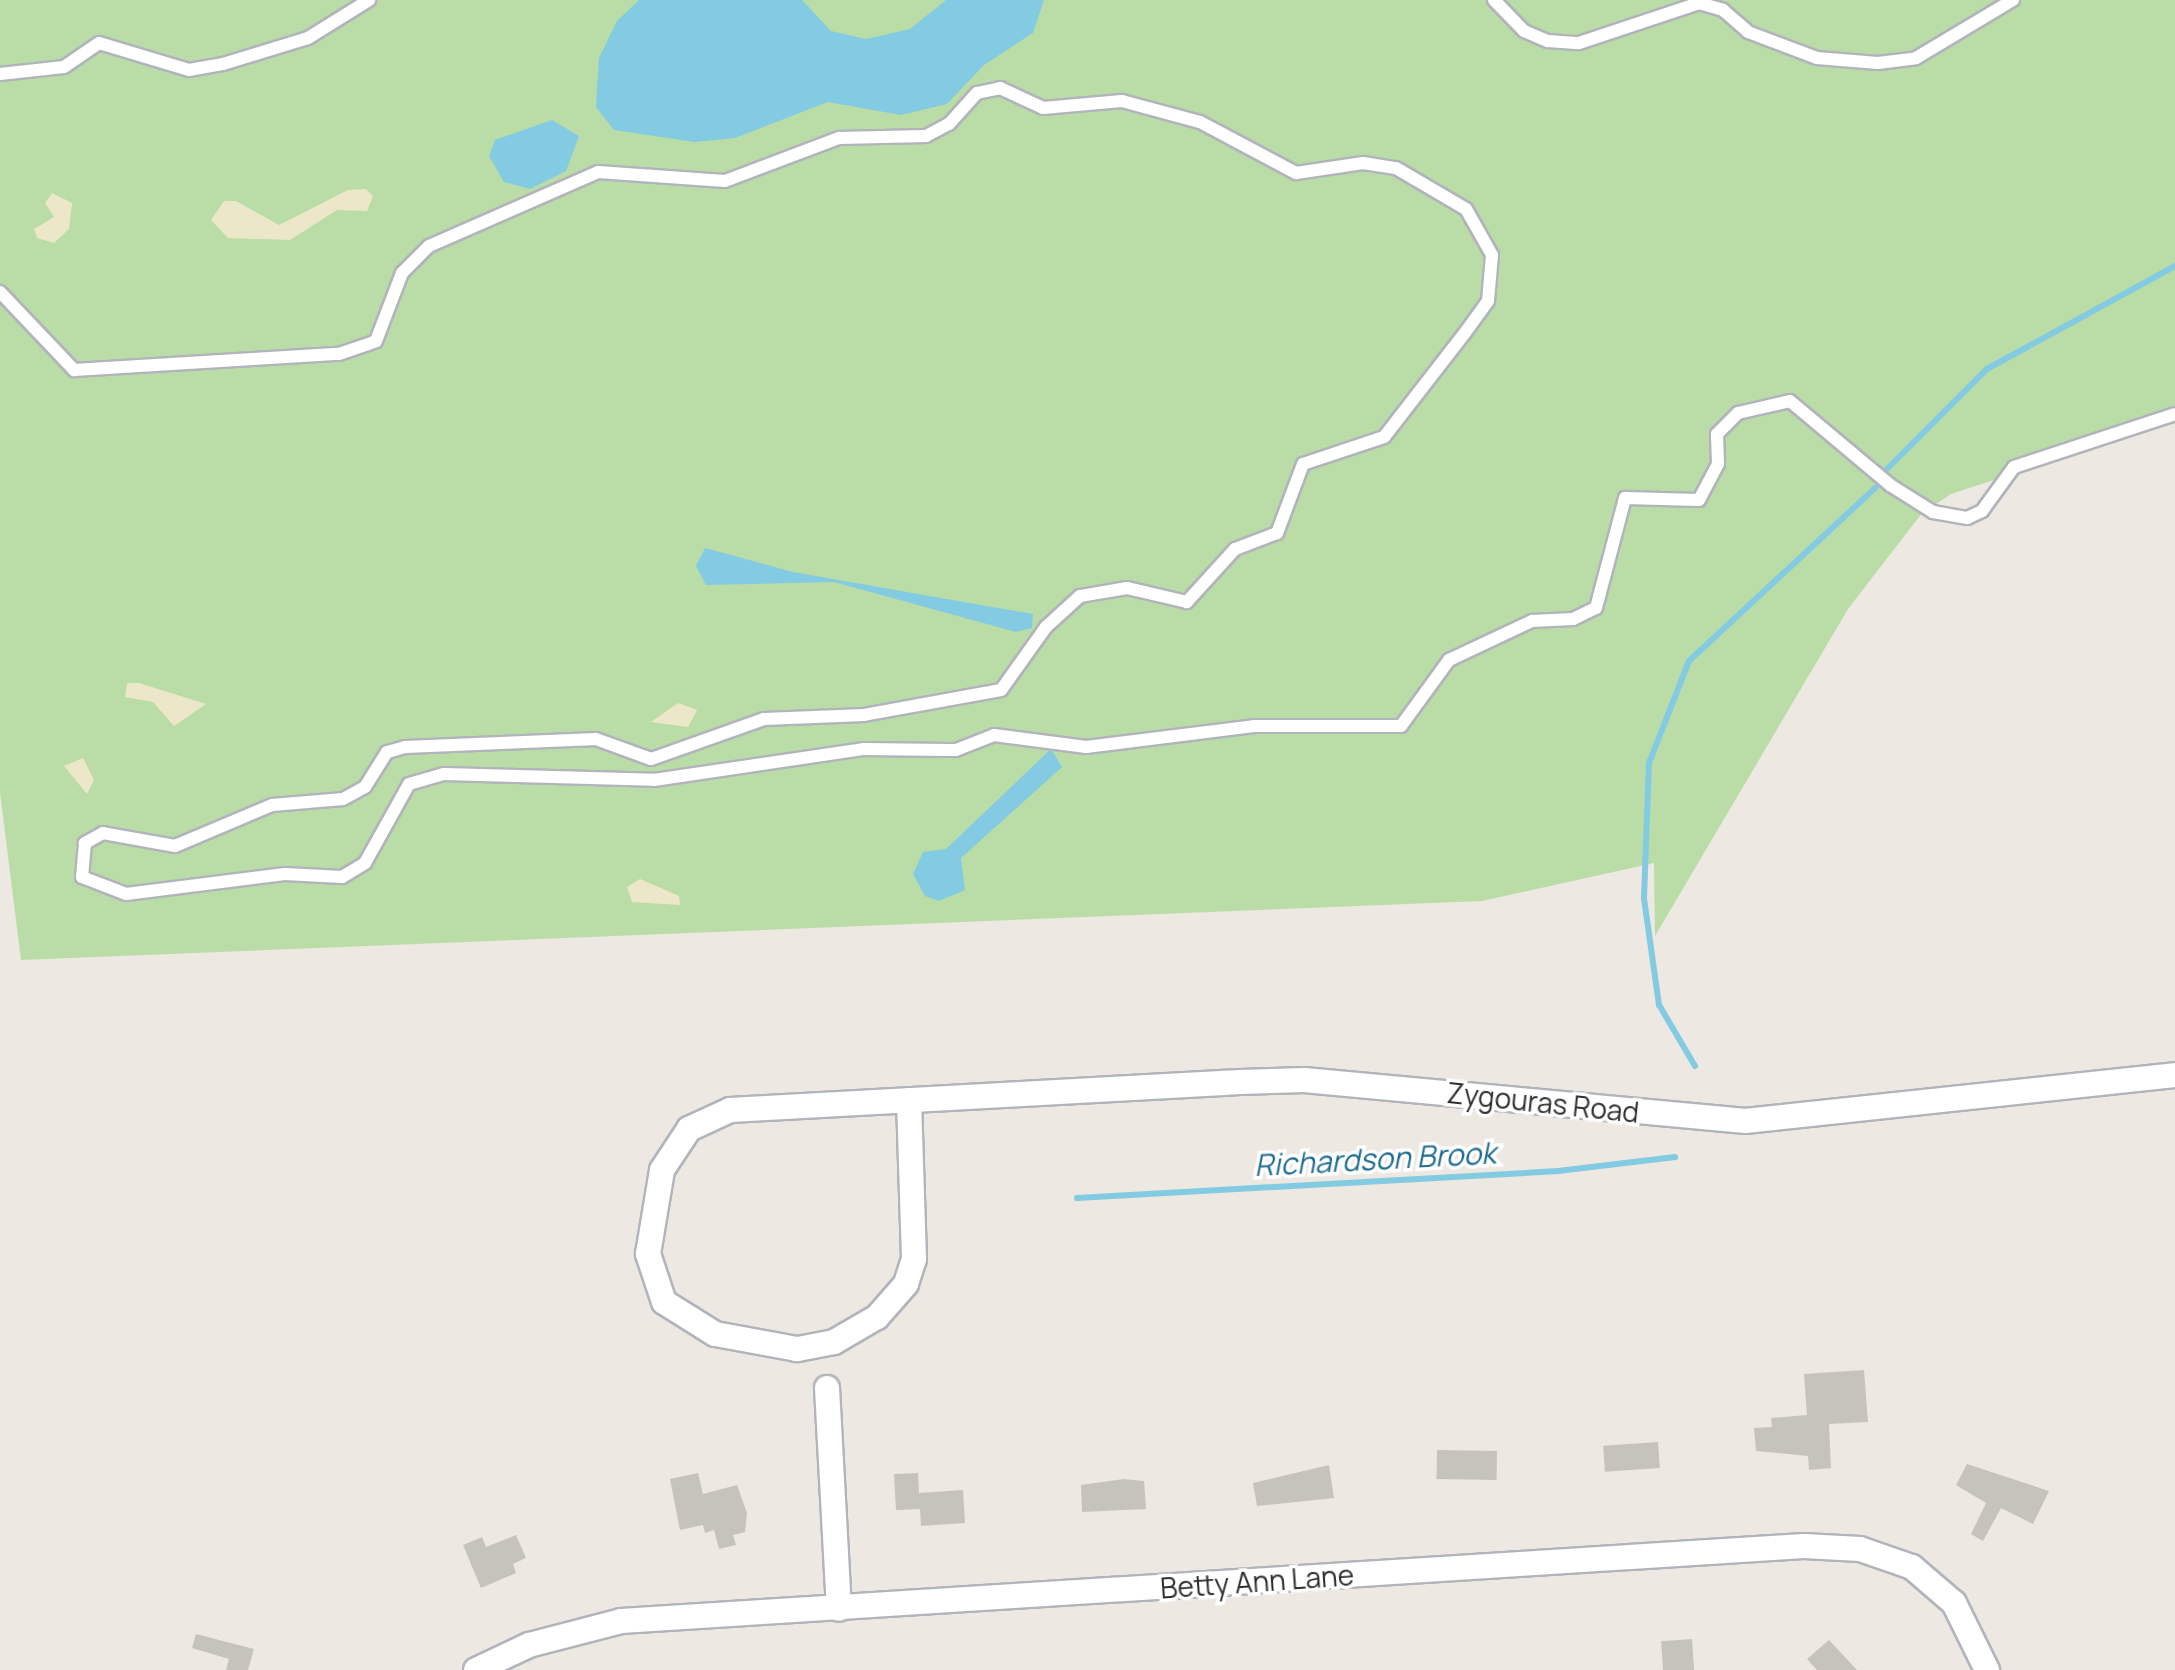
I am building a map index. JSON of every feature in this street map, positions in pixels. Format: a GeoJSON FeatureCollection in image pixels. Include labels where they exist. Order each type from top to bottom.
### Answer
{"type":"FeatureCollection","features":[{"type":"Feature","properties":{"kind":"street","name":"Zygouras Road"},"geometry":{"type":"LineString","coordinates":[[909,1100],[914,1259],[906,1284],[877,1317],[834,1342],[797,1349],[715,1334],[664,1302],[649,1264],[652,1212],[667,1160],[698,1121],[730,1110],[909,1100],[1337,1080],[1745,1121],[2175,1075]]}},
{"type":"Feature","properties":{"kind":"street"},"geometry":{"type":"LineString","coordinates":[[827,1388],[839,1609]]}},
{"type":"Feature","properties":{"kind":"street","name":"Betty Ann Lane"},"geometry":{"type":"LineString","coordinates":[[476,1670],[544,1640],[621,1621],[1832,1546],[1886,1556],[1935,1583],[1970,1626],[1987,1670]]}},
{"type":"Feature","properties":{"kind":"lane"},"geometry":{"type":"LineString","coordinates":[[0,74],[64,67],[99,43],[189,70],[223,64],[308,38],[369,0]]}},
{"type":"Feature","properties":{"kind":"lane"},"geometry":{"type":"LineString","coordinates":[[1494,0],[1524,31],[1548,41],[1579,43],[1699,3],[1723,10],[1748,32],[1817,58],[1899,63],[2013,0]]}},
{"type":"Feature","properties":{"kind":"lane"},"geometry":{"type":"LineString","coordinates":[[0,292],[74,370],[339,354],[376,341],[402,273],[429,246],[598,172],[725,181],[839,138],[926,136],[949,124],[977,93],[1000,88],[1043,108],[1122,101],[1200,122],[1296,173],[1389,165],[1459,202],[1480,222],[1492,255],[1488,301],[1464,334],[1384,437],[1303,464],[1277,533],[1235,549],[1187,602],[1127,588],[1080,596],[1046,627],[1001,690],[864,715],[764,719],[651,759],[596,739],[405,747],[387,752],[365,787],[343,799],[272,805],[175,846],[103,833],[85,843],[82,877],[126,894],[285,874],[342,877],[365,863],[409,784],[444,774],[654,780],[863,749],[956,750],[994,735],[1086,747],[1254,726],[1401,726],[1449,660],[1532,621],[1573,619],[1596,608],[1625,498],[1699,500],[1716,473],[1717,434],[1738,413],[1790,401],[1890,485],[1933,512],[1967,518],[1982,511],[2014,467],[2175,414]]}},
{"type":"Feature","properties":{"kind":"green space"},"geometry":{"type":"Polygon","coordinates":[[[0,0],[2175,0],[2175,421],[1951,494],[1922,513],[1848,609],[1655,936],[1654,863],[1482,901],[21,960],[0,792],[0,0]]]}},
{"type":"Feature","properties":{"kind":"sand"},"geometry":{"type":"Polygon","coordinates":[[[366,189],[373,196],[367,211],[337,210],[290,240],[228,238],[211,220],[224,201],[236,201],[279,225],[348,190],[366,189]]]}},
{"type":"Feature","properties":{"kind":"sand"},"geometry":{"type":"Polygon","coordinates":[[[52,193],[72,203],[69,229],[54,243],[37,238],[34,229],[54,217],[45,203],[52,193]]]}},
{"type":"Feature","properties":{"kind":"sand"},"geometry":{"type":"Polygon","coordinates":[[[127,683],[139,683],[206,704],[174,726],[153,702],[125,697],[127,683]]]}},
{"type":"Feature","properties":{"kind":"sand"},"geometry":{"type":"Polygon","coordinates":[[[678,703],[697,710],[688,727],[651,722],[678,703]]]}},
{"type":"Feature","properties":{"kind":"sand"},"geometry":{"type":"Polygon","coordinates":[[[83,758],[94,780],[87,794],[64,766],[83,758]]]}},
{"type":"Feature","properties":{"kind":"sand"},"geometry":{"type":"Polygon","coordinates":[[[640,879],[679,896],[680,905],[632,902],[627,887],[640,879]]]}},
{"type":"Feature","properties":{"kind":"water"},"geometry":{"type":"Polygon","coordinates":[[[639,0],[802,0],[831,31],[866,39],[910,29],[946,0],[1044,0],[1033,33],[984,65],[947,104],[901,115],[828,102],[735,138],[695,142],[614,130],[596,107],[599,58],[617,21],[639,0]]]}},
{"type":"Feature","properties":{"kind":"water"},"geometry":{"type":"Polygon","coordinates":[[[552,120],[579,136],[566,171],[530,189],[504,182],[489,156],[495,140],[552,120]]]}},
{"type":"Feature","properties":{"kind":"water"},"geometry":{"type":"Polygon","coordinates":[[[705,548],[793,572],[1033,614],[1032,628],[1016,632],[834,582],[706,585],[696,566],[705,548]]]}},
{"type":"Feature","properties":{"kind":"water"},"geometry":{"type":"Polygon","coordinates":[[[1051,749],[1062,767],[961,858],[965,890],[939,901],[925,896],[913,874],[923,852],[946,849],[1051,749]]]}},
{"type":"Feature","properties":{"kind":"building"},"geometry":{"type":"Polygon","coordinates":[[[1864,1370],[1868,1422],[1829,1424],[1831,1468],[1809,1470],[1808,1456],[1756,1451],[1754,1428],[1772,1427],[1771,1418],[1807,1415],[1804,1374],[1864,1370]]]}},
{"type":"Feature","properties":{"kind":"building"},"geometry":{"type":"Polygon","coordinates":[[[1658,1442],[1660,1468],[1605,1472],[1603,1446],[1658,1442]]]}},
{"type":"Feature","properties":{"kind":"building"},"geometry":{"type":"Polygon","coordinates":[[[1437,1450],[1497,1451],[1496,1480],[1436,1479],[1437,1450]]]}},
{"type":"Feature","properties":{"kind":"building"},"geometry":{"type":"Polygon","coordinates":[[[1967,1464],[2049,1491],[2033,1524],[2001,1508],[1983,1541],[1971,1534],[1986,1503],[1956,1485],[1967,1464]]]}},
{"type":"Feature","properties":{"kind":"building"},"geometry":{"type":"Polygon","coordinates":[[[1329,1465],[1334,1498],[1257,1506],[1253,1483],[1329,1465]]]}},
{"type":"Feature","properties":{"kind":"building"},"geometry":{"type":"Polygon","coordinates":[[[698,1473],[703,1494],[737,1485],[747,1513],[745,1532],[733,1535],[736,1545],[719,1549],[714,1530],[705,1533],[703,1525],[680,1530],[670,1479],[698,1473]]]}},
{"type":"Feature","properties":{"kind":"building"},"geometry":{"type":"Polygon","coordinates":[[[918,1473],[919,1493],[963,1490],[965,1523],[921,1526],[920,1509],[896,1510],[894,1474],[918,1473]]]}},
{"type":"Feature","properties":{"kind":"building"},"geometry":{"type":"Polygon","coordinates":[[[1124,1479],[1144,1481],[1146,1509],[1082,1512],[1081,1485],[1124,1479]]]}},
{"type":"Feature","properties":{"kind":"building"},"geometry":{"type":"Polygon","coordinates":[[[516,1535],[526,1558],[513,1564],[516,1573],[481,1588],[463,1545],[482,1537],[486,1547],[516,1535]]]}},
{"type":"Feature","properties":{"kind":"building"},"geometry":{"type":"Polygon","coordinates":[[[196,1634],[254,1649],[248,1670],[226,1670],[229,1659],[192,1648],[196,1634]]]}},
{"type":"Feature","properties":{"kind":"building"},"geometry":{"type":"Polygon","coordinates":[[[1692,1639],[1694,1670],[1663,1670],[1661,1641],[1692,1639]]]}},
{"type":"Feature","properties":{"kind":"building"},"geometry":{"type":"Polygon","coordinates":[[[1829,1640],[1857,1670],[1817,1670],[1807,1659],[1829,1640]]]}},
{"type":"Feature","properties":{"kind":"waterway","name":"Richardson Brook"},"geometry":{"type":"LineString","coordinates":[[1885,471],[1987,369],[2175,266]]}},
{"type":"Feature","properties":{"kind":"waterway","name":"Richardson Brook"},"geometry":{"type":"LineString","coordinates":[[1695,1066],[1659,1005],[1644,898],[1649,763],[1689,661],[1876,487]]}},
{"type":"Feature","properties":{"kind":"waterway","name":"Richardson Brook"},"geometry":{"type":"LineString","coordinates":[[1077,1198],[1558,1171],[1675,1157]]}}]}
